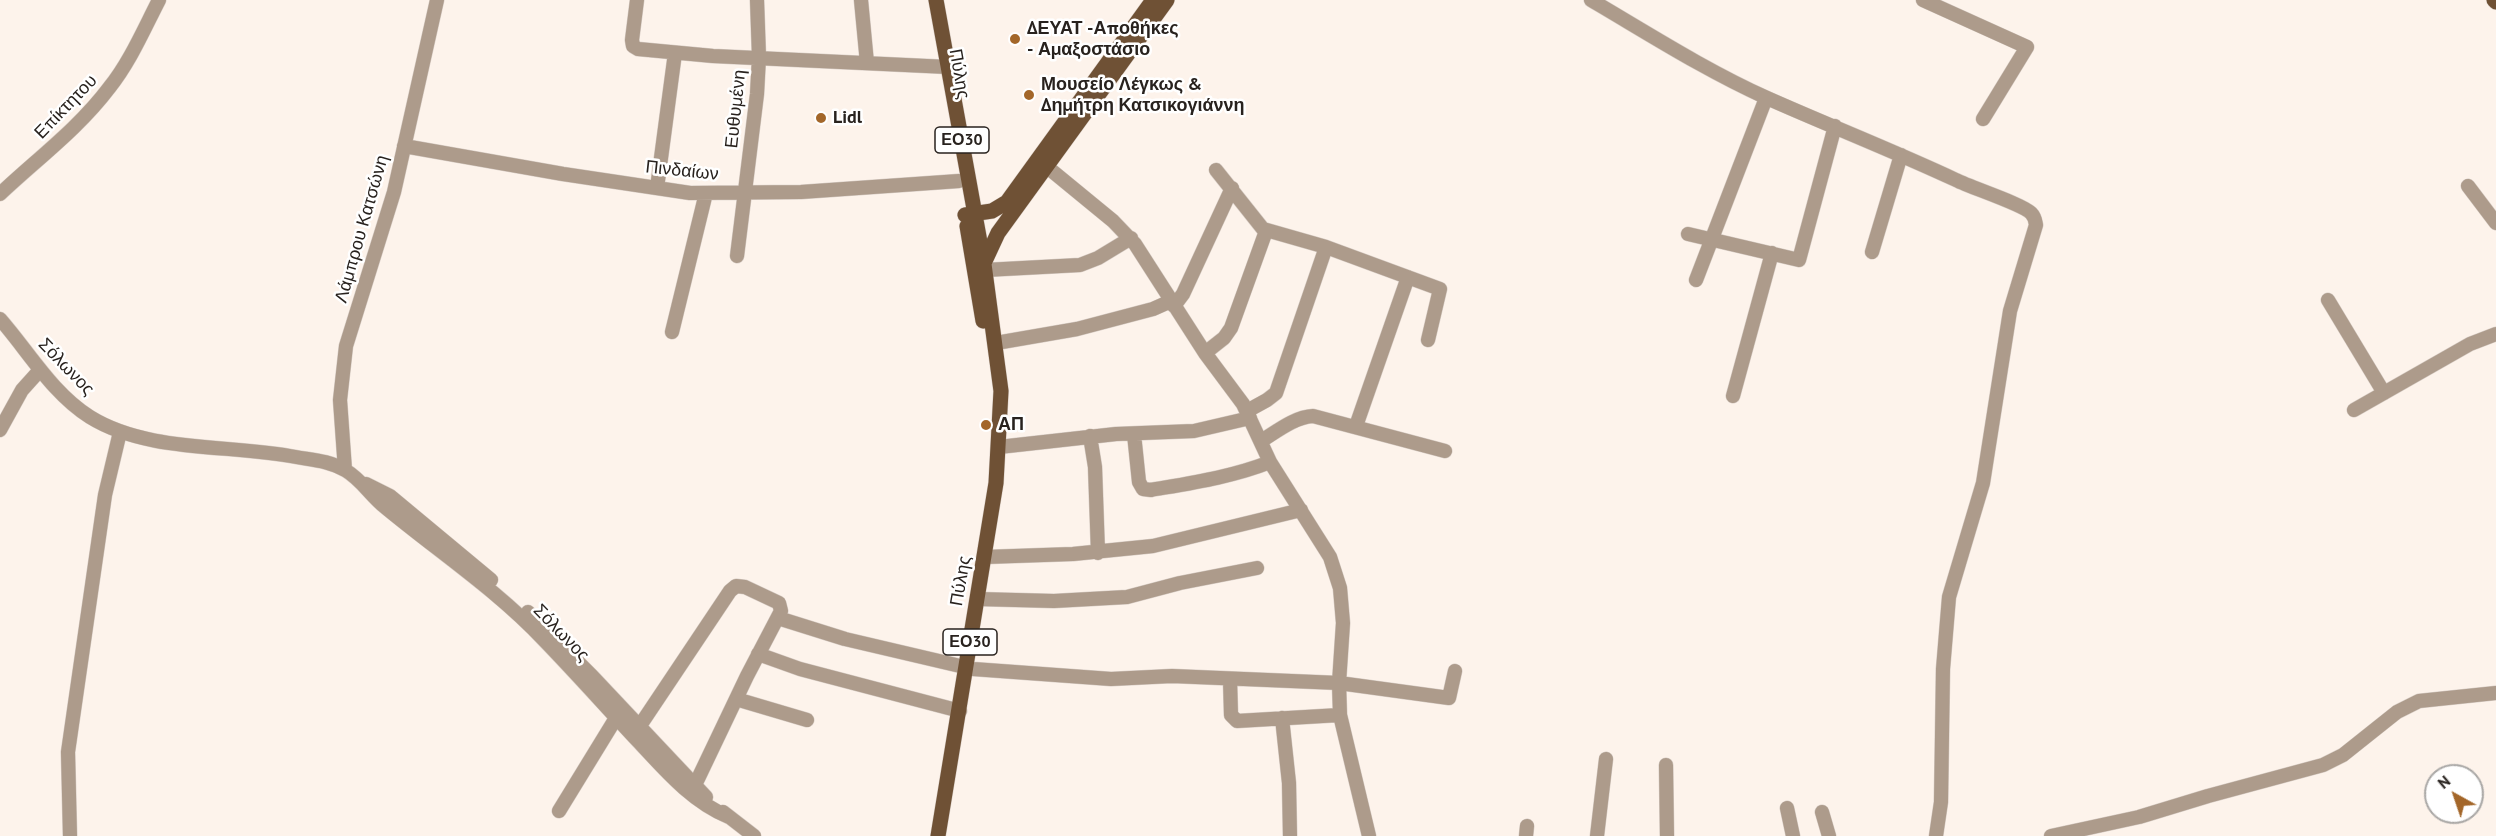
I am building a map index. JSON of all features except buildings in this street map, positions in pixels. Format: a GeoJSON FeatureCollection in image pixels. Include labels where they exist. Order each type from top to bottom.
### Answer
{"type":"FeatureCollection","features":[{"type":"Feature","properties":{"kind":"main road","name":"Πύλης"},"geometry":{"type":"LineString","coordinates":[[927,0],[943,66],[965,183],[992,384],[999,403]]}},
{"type":"Feature","properties":{"kind":"main road","name":"Πύλης"},"geometry":{"type":"LineString","coordinates":[[936,0],[943,66]]}},
{"type":"Feature","properties":{"kind":"main road"},"geometry":{"type":"LineString","coordinates":[[971,219],[1004,205],[1153,0]]}},
{"type":"Feature","properties":{"kind":"main road"},"geometry":{"type":"LineString","coordinates":[[985,267],[992,242],[1167,0]]}},
{"type":"Feature","properties":{"kind":"main road"},"geometry":{"type":"LineString","coordinates":[[965,183],[978,198],[987,203],[1000,200],[1015,190]]}},
{"type":"Feature","properties":{"kind":"main road"},"geometry":{"type":"LineString","coordinates":[[971,219],[997,221],[1015,210]]}},
{"type":"Feature","properties":{"kind":"main road","name":"Πύλης"},"geometry":{"type":"LineString","coordinates":[[938,836],[985,557],[999,447],[1001,381],[985,267],[971,219]]}},
{"type":"Feature","properties":{"kind":"street","name":"Επίκτητου"},"geometry":{"type":"LineString","coordinates":[[0,194],[55,146],[96,104],[117,77],[159,0]]}},
{"type":"Feature","properties":{"kind":"street","name":"Λάμπρου Κατσώνη"},"geometry":{"type":"LineString","coordinates":[[345,470],[340,400],[346,346],[394,192],[437,0]]}},
{"type":"Feature","properties":{"kind":"street"},"geometry":{"type":"LineString","coordinates":[[637,0],[633,46],[638,49],[675,53],[943,66]]}},
{"type":"Feature","properties":{"kind":"street","name":"Ευθυμένη"},"geometry":{"type":"LineString","coordinates":[[737,256],[757,94],[759,57],[757,0]]}},
{"type":"Feature","properties":{"kind":"street"},"geometry":{"type":"LineString","coordinates":[[861,0],[867,63]]}},
{"type":"Feature","properties":{"kind":"street"},"geometry":{"type":"LineString","coordinates":[[1591,0],[1673,50],[1766,98],[2029,211],[2035,219],[2036,225],[2010,311],[1983,483],[1949,597],[1943,669],[1941,802],[1936,836]]}},
{"type":"Feature","properties":{"kind":"street"},"geometry":{"type":"LineString","coordinates":[[1923,0],[2027,47],[1983,119]]}},
{"type":"Feature","properties":{"kind":"street"},"geometry":{"type":"LineString","coordinates":[[657,188],[675,53]]}},
{"type":"Feature","properties":{"kind":"street"},"geometry":{"type":"LineString","coordinates":[[1696,280],[1766,98]]}},
{"type":"Feature","properties":{"kind":"street"},"geometry":{"type":"LineString","coordinates":[[1688,234],[1798,260],[1835,126]]}},
{"type":"Feature","properties":{"kind":"street","name":"Πινδαίων"},"geometry":{"type":"LineString","coordinates":[[404,146],[706,194],[965,183]]}},
{"type":"Feature","properties":{"kind":"street"},"geometry":{"type":"LineString","coordinates":[[1872,252],[1901,155]]}},
{"type":"Feature","properties":{"kind":"street"},"geometry":{"type":"LineString","coordinates":[[1046,166],[1131,238],[1205,353],[1248,414],[1270,462],[1330,557],[1341,595],[1344,645],[1339,683],[1340,715],[1369,836]]}},
{"type":"Feature","properties":{"kind":"street"},"geometry":{"type":"LineString","coordinates":[[1216,170],[1232,188],[1257,224],[1266,231],[1276,231],[1326,247],[1440,289],[1428,340]]}},
{"type":"Feature","properties":{"kind":"street"},"geometry":{"type":"LineString","coordinates":[[2468,186],[2496,224]]}},
{"type":"Feature","properties":{"kind":"street"},"geometry":{"type":"LineString","coordinates":[[996,344],[1077,329],[1173,304],[1184,294],[1232,188]]}},
{"type":"Feature","properties":{"kind":"street"},"geometry":{"type":"LineString","coordinates":[[672,332],[706,194]]}},
{"type":"Feature","properties":{"kind":"street"},"geometry":{"type":"LineString","coordinates":[[1205,353],[1224,338],[1231,328],[1266,231]]}},
{"type":"Feature","properties":{"kind":"street"},"geometry":{"type":"LineString","coordinates":[[985,267],[1080,265],[1093,261],[1131,238]]}},
{"type":"Feature","properties":{"kind":"street"},"geometry":{"type":"LineString","coordinates":[[999,447],[1090,436],[1194,431],[1248,414],[1276,393],[1326,247]]}},
{"type":"Feature","properties":{"kind":"street"},"geometry":{"type":"LineString","coordinates":[[1733,396],[1772,254]]}},
{"type":"Feature","properties":{"kind":"street"},"geometry":{"type":"LineString","coordinates":[[1356,426],[1408,277]]}},
{"type":"Feature","properties":{"kind":"street"},"geometry":{"type":"LineString","coordinates":[[2328,300],[2384,393]]}},
{"type":"Feature","properties":{"kind":"street","name":"Σόλωνος"},"geometry":{"type":"LineString","coordinates":[[0,319],[40,370],[72,403],[88,415],[120,432],[161,441],[280,453],[323,461],[345,470],[390,496],[547,629],[695,785],[753,836]]}},
{"type":"Feature","properties":{"kind":"street"},"geometry":{"type":"LineString","coordinates":[[2354,410],[2470,345],[2496,334]]}},
{"type":"Feature","properties":{"kind":"street"},"geometry":{"type":"LineString","coordinates":[[0,430],[22,390],[40,370]]}},
{"type":"Feature","properties":{"kind":"street"},"geometry":{"type":"LineString","coordinates":[[1260,441],[1305,417],[1324,417],[1445,451]]}},
{"type":"Feature","properties":{"kind":"street"},"geometry":{"type":"LineString","coordinates":[[70,836],[68,752],[105,495],[120,432]]}},
{"type":"Feature","properties":{"kind":"street"},"geometry":{"type":"LineString","coordinates":[[1134,434],[1139,482],[1143,489],[1151,490],[1202,481],[1270,462]]}},
{"type":"Feature","properties":{"kind":"street"},"geometry":{"type":"LineString","coordinates":[[1090,436],[1095,466],[1098,553]]}},
{"type":"Feature","properties":{"kind":"street","name":"Σόλωνος"},"geometry":{"type":"LineString","coordinates":[[359,480],[384,506],[515,612],[673,778],[710,810],[729,817]]}},
{"type":"Feature","properties":{"kind":"street"},"geometry":{"type":"LineString","coordinates":[[985,557],[1016,558],[1098,553],[1173,542],[1301,510]]}},
{"type":"Feature","properties":{"kind":"street"},"geometry":{"type":"LineString","coordinates":[[977,599],[1054,601],[1127,597],[1257,568]]}},
{"type":"Feature","properties":{"kind":"street"},"geometry":{"type":"LineString","coordinates":[[639,727],[730,591],[736,586],[745,587],[776,600],[781,605],[778,618],[761,648],[695,785]]}},
{"type":"Feature","properties":{"kind":"street"},"geometry":{"type":"LineString","coordinates":[[778,618],[845,639],[966,668],[1111,679],[1172,675],[1339,683],[1449,698],[1455,671]]}},
{"type":"Feature","properties":{"kind":"street"},"geometry":{"type":"LineString","coordinates":[[761,648],[772,659],[885,693],[960,711]]}},
{"type":"Feature","properties":{"kind":"street"},"geometry":{"type":"LineString","coordinates":[[1230,679],[1230,710],[1233,719],[1237,721],[1340,715]]}},
{"type":"Feature","properties":{"kind":"street"},"geometry":{"type":"LineString","coordinates":[[2051,836],[2139,818],[2217,793],[2323,765],[2343,755],[2397,712],[2419,701],[2496,693]]}},
{"type":"Feature","properties":{"kind":"street"},"geometry":{"type":"LineString","coordinates":[[736,699],[807,720]]}},
{"type":"Feature","properties":{"kind":"street"},"geometry":{"type":"LineString","coordinates":[[559,811],[616,718]]}},
{"type":"Feature","properties":{"kind":"street"},"geometry":{"type":"LineString","coordinates":[[1282,718],[1289,783],[1290,836]]}},
{"type":"Feature","properties":{"kind":"street"},"geometry":{"type":"LineString","coordinates":[[1597,836],[1606,759]]}},
{"type":"Feature","properties":{"kind":"street"},"geometry":{"type":"LineString","coordinates":[[1666,765],[1667,836]]}},
{"type":"Feature","properties":{"kind":"street"},"geometry":{"type":"LineString","coordinates":[[1787,808],[1793,836]]}},
{"type":"Feature","properties":{"kind":"street"},"geometry":{"type":"LineString","coordinates":[[1822,812],[1829,836]]}},
{"type":"Feature","properties":{"kind":"place","name":"ΔΕΥΑΤ -Αποθήκες - Αμαξοστάσιο"},"geometry":{"type":"Point","coordinates":[1015,39]}},
{"type":"Feature","properties":{"kind":"place","name":"Μουσείο Λέγκως & Δημήτρη Κατσικογιάννη"},"geometry":{"type":"Point","coordinates":[1029,95]}},
{"type":"Feature","properties":{"kind":"place","name":"Lidl"},"geometry":{"type":"Point","coordinates":[821,118]}},
{"type":"Feature","properties":{"kind":"place","name":"ΑΠ"},"geometry":{"type":"Point","coordinates":[986,425]}}]}
